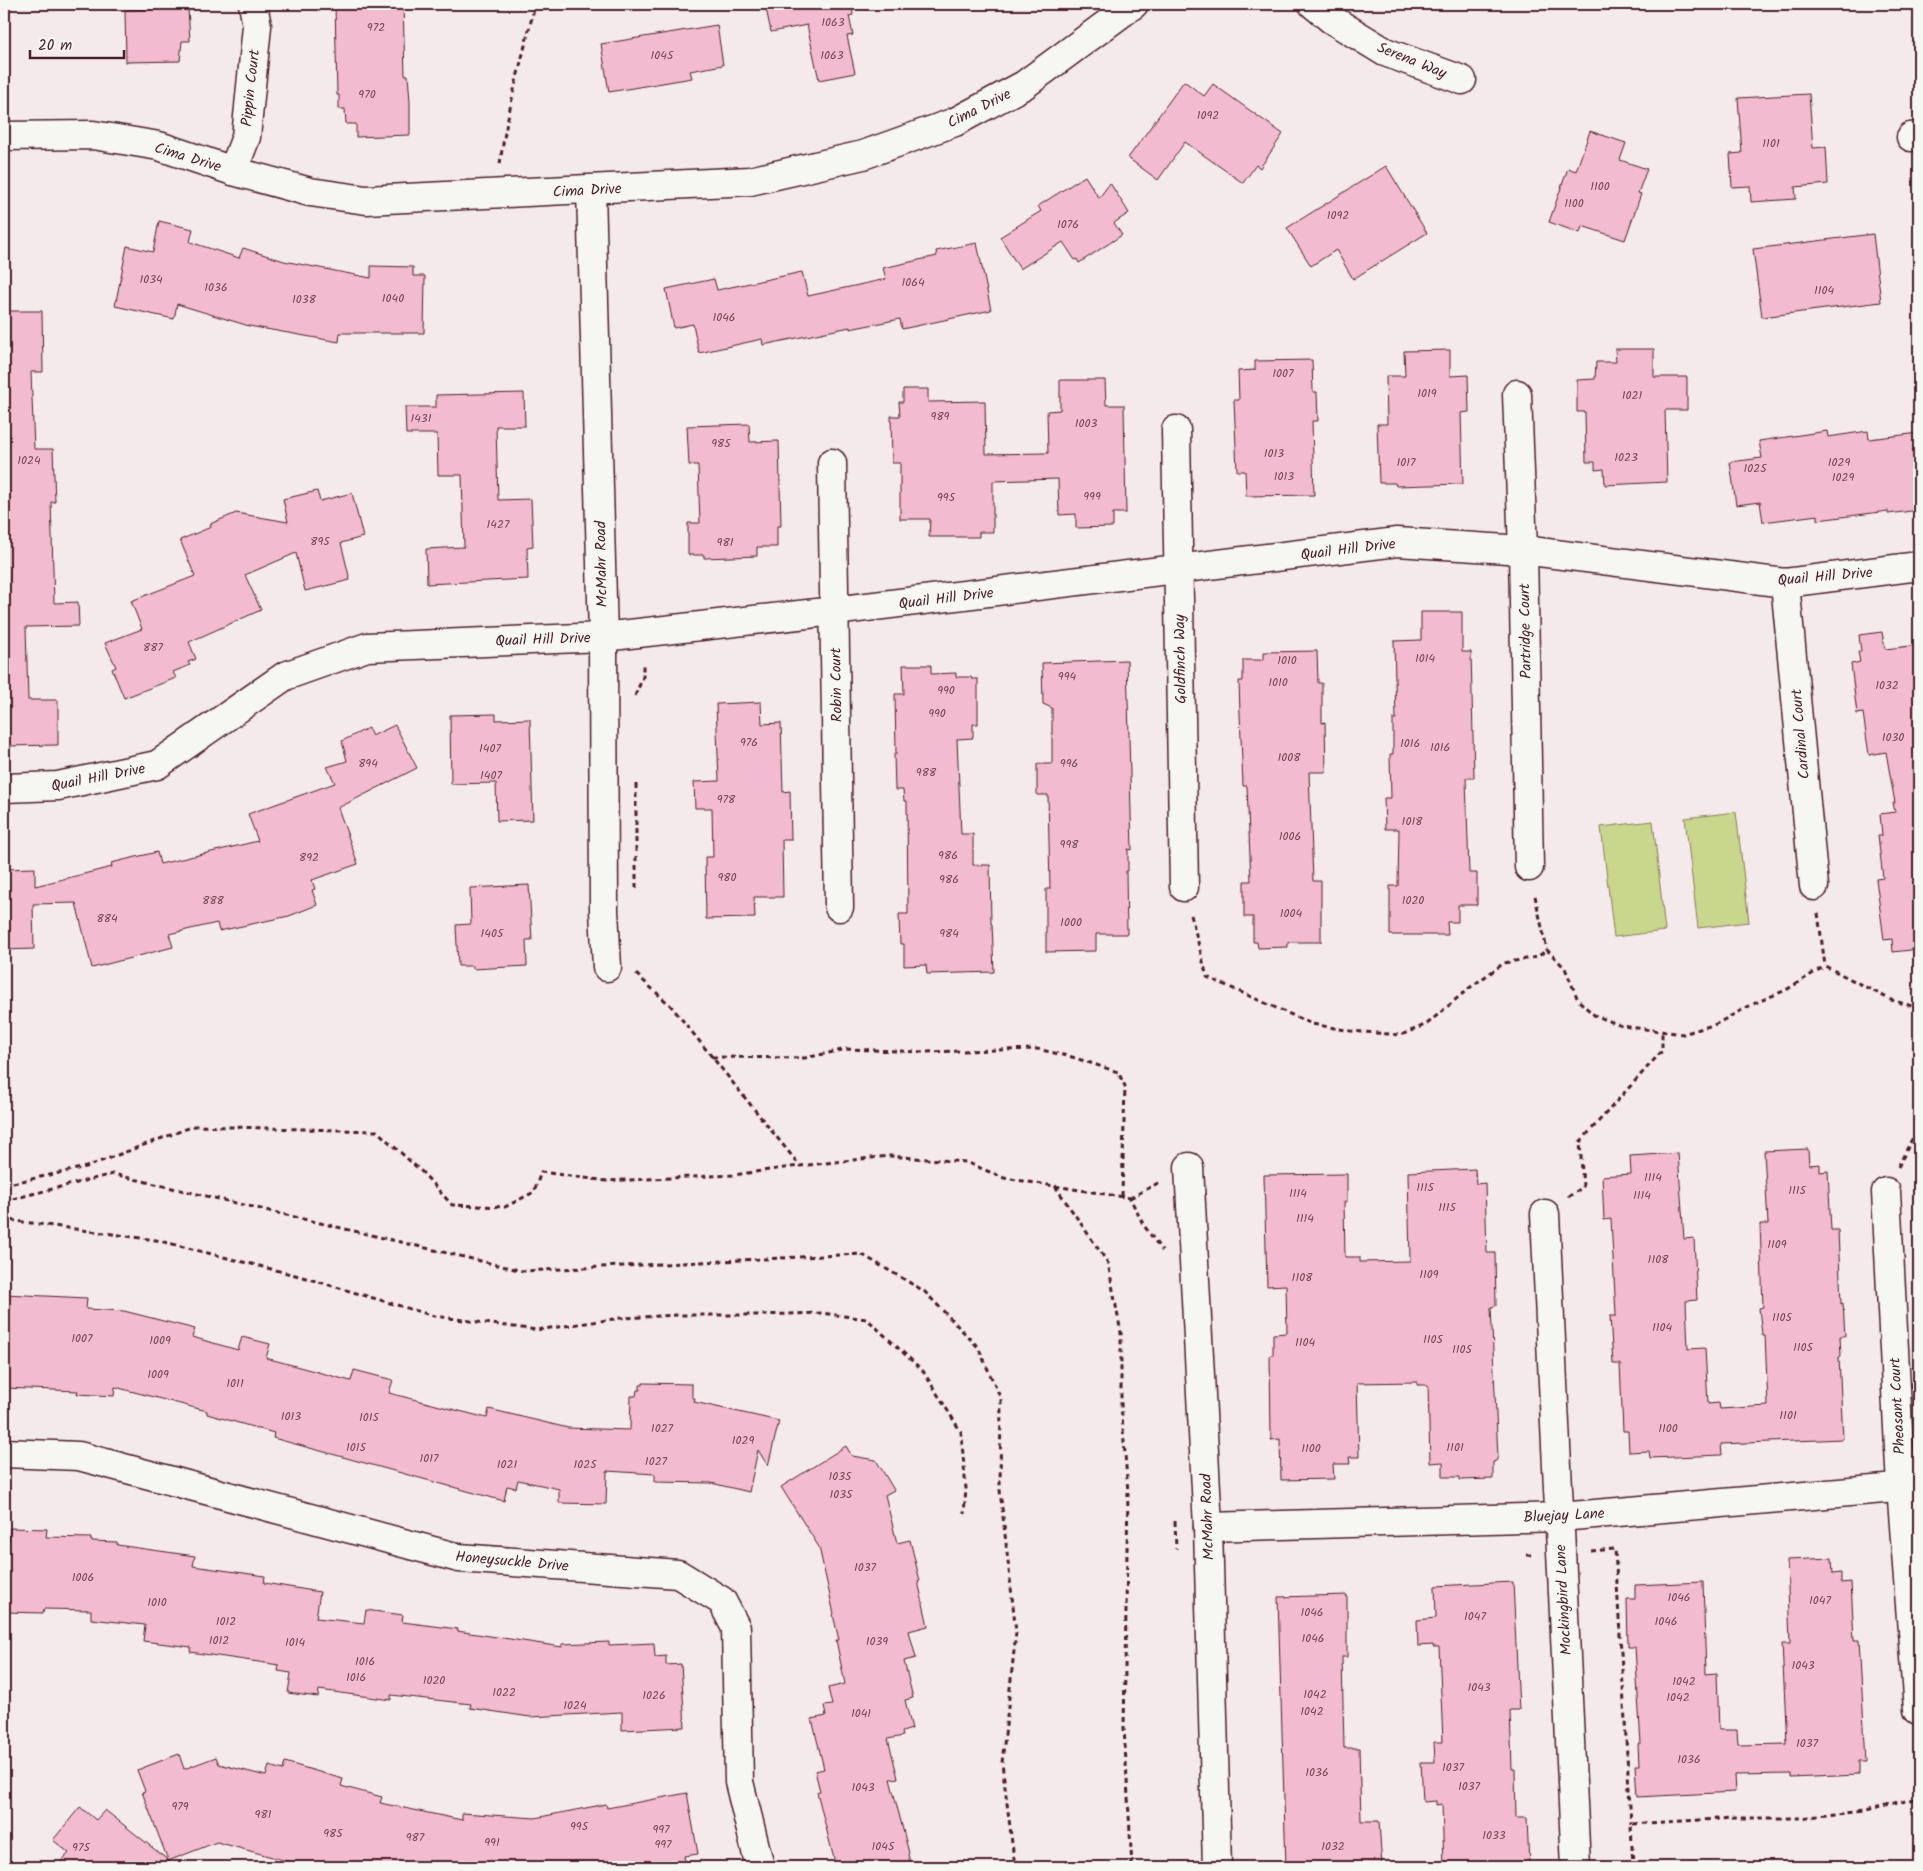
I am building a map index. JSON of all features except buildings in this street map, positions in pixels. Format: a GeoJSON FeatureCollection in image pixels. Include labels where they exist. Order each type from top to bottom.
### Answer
{"type":"FeatureCollection","features":[{"type":"Feature","properties":{"kind":"street","name":"Pippin Court"},"geometry":{"type":"LineString","coordinates":[[233,170],[246,137],[257,26],[253,4]]}},
{"type":"Feature","properties":{"kind":"street","name":"Cima Drive"},"geometry":{"type":"LineString","coordinates":[[4,136],[93,135],[159,146],[310,192],[366,200],[750,181],[863,155],[955,122],[1024,85],[1134,4]]}},
{"type":"Feature","properties":{"kind":"street","name":"Serena Way"},"geometry":{"type":"LineString","coordinates":[[1313,4],[1331,19],[1385,52],[1462,80]]}},
{"type":"Feature","properties":{"kind":"street","name":"McMahr Road"},"geometry":{"type":"LineString","coordinates":[[591,190],[602,637],[604,911],[607,968]]}},
{"type":"Feature","properties":{"kind":"street","name":"Partridge Court"},"geometry":{"type":"LineString","coordinates":[[1517,394],[1523,550],[1529,867]]}},
{"type":"Feature","properties":{"kind":"street","name":"Goldfinch Way"},"geometry":{"type":"LineString","coordinates":[[1176,430],[1184,887]]}},
{"type":"Feature","properties":{"kind":"street","name":"Robin Court"},"geometry":{"type":"LineString","coordinates":[[832,463],[839,907]]}},
{"type":"Feature","properties":{"kind":"street","name":"Quail Hill Drive"},"geometry":{"type":"LineString","coordinates":[[4,788],[58,786],[157,765],[284,676],[367,647],[602,637],[642,633],[1178,570],[1397,542],[1523,550],[1786,583],[1919,566]]}},
{"type":"Feature","properties":{"kind":"street","name":"Cardinal Court"},"geometry":{"type":"LineString","coordinates":[[1786,583],[1814,886]]}},
{"type":"Feature","properties":{"kind":"street","name":"McMahr Road"},"geometry":{"type":"LineString","coordinates":[[1189,1167],[1208,1527],[1217,1867]]}},
{"type":"Feature","properties":{"kind":"street","name":"Pheasant Court"},"geometry":{"type":"LineString","coordinates":[[1886,1192],[1910,1487],[1918,1710]]}},
{"type":"Feature","properties":{"kind":"street","name":"Mockingbird Lane"},"geometry":{"type":"LineString","coordinates":[[1545,1214],[1576,1867]]}},
{"type":"Feature","properties":{"kind":"street","name":"Honeysuckle Drive"},"geometry":{"type":"LineString","coordinates":[[4,1453],[79,1456],[459,1558],[678,1574],[722,1600],[736,1628],[739,1782],[760,1867]]}},
{"type":"Feature","properties":{"kind":"street","name":"Bluejay Lane"},"geometry":{"type":"LineString","coordinates":[[1208,1527],[1560,1517],[1910,1487]]}},
{"type":"Feature","properties":{"kind":"path"},"geometry":{"type":"LineString","coordinates":[[496,194],[504,126],[523,58],[535,4]]}},
{"type":"Feature","properties":{"kind":"path"},"geometry":{"type":"LineString","coordinates":[[632,703],[643,677],[642,633]]}},
{"type":"Feature","properties":{"kind":"path"},"geometry":{"type":"LineString","coordinates":[[636,782],[636,889]]}},
{"type":"Feature","properties":{"kind":"path"},"geometry":{"type":"LineString","coordinates":[[1529,867],[1547,950],[1565,968],[1578,1000],[1594,1015],[1622,1026],[1683,1034],[1716,1024],[1753,1004],[1786,990],[1825,966]]}},
{"type":"Feature","properties":{"kind":"path"},"geometry":{"type":"LineString","coordinates":[[1814,886],[1825,966]]}},
{"type":"Feature","properties":{"kind":"path"},"geometry":{"type":"LineString","coordinates":[[1184,887],[1207,977],[1312,1024],[1351,1032],[1401,1035],[1427,1024],[1468,989],[1504,963],[1537,957],[1547,950]]}},
{"type":"Feature","properties":{"kind":"path"},"geometry":{"type":"LineString","coordinates":[[636,966],[636,975],[671,1006],[800,1166]]}},
{"type":"Feature","properties":{"kind":"path"},"geometry":{"type":"LineString","coordinates":[[1825,966],[1891,1000],[1919,1008]]}},
{"type":"Feature","properties":{"kind":"path"},"geometry":{"type":"LineString","coordinates":[[1545,1214],[1582,1187],[1580,1142],[1662,1051],[1662,1032]]}},
{"type":"Feature","properties":{"kind":"path"},"geometry":{"type":"LineString","coordinates":[[712,1057],[805,1058],[847,1049],[923,1052],[1037,1049],[1072,1057],[1118,1072],[1125,1086],[1122,1196]]}},
{"type":"Feature","properties":{"kind":"path"},"geometry":{"type":"LineString","coordinates":[[1886,1192],[1919,1125]]}},
{"type":"Feature","properties":{"kind":"path"},"geometry":{"type":"LineString","coordinates":[[4,1185],[86,1167],[194,1126],[377,1131],[422,1172],[452,1205],[505,1208],[534,1192],[541,1172],[607,1181],[733,1175],[889,1156],[966,1162],[1004,1178],[1130,1198],[1143,1224],[1165,1255]]}},
{"type":"Feature","properties":{"kind":"path"},"geometry":{"type":"LineString","coordinates":[[4,1201],[113,1174],[523,1271],[861,1254],[924,1291],[978,1347],[1001,1399],[1000,1490],[1016,1632],[1002,1762],[1015,1867]]}},
{"type":"Feature","properties":{"kind":"path"},"geometry":{"type":"LineString","coordinates":[[1055,1186],[1108,1263],[1121,1333],[1121,1404],[1128,1492],[1124,1728],[1132,1867]]}},
{"type":"Feature","properties":{"kind":"path"},"geometry":{"type":"LineString","coordinates":[[4,1215],[9,1220],[156,1240],[299,1276],[434,1316],[536,1330],[621,1318],[679,1315],[759,1315],[821,1312],[867,1319],[923,1371],[961,1432],[966,1489],[964,1514]]}},
{"type":"Feature","properties":{"kind":"path"},"geometry":{"type":"LineString","coordinates":[[1175,1514],[1176,1554]]}},
{"type":"Feature","properties":{"kind":"path"},"geometry":{"type":"LineString","coordinates":[[1526,1555],[1615,1549],[1633,1867]]}},
{"type":"Feature","properties":{"kind":"path"},"geometry":{"type":"LineString","coordinates":[[1631,1824],[1734,1818],[1798,1818],[1865,1810],[1919,1798]]}},
{"type":"Feature","properties":{"kind":"green space"},"geometry":{"type":"Polygon","coordinates":[[[1736,812],[1749,922],[1698,928],[1685,818],[1736,812]]]}},
{"type":"Feature","properties":{"kind":"green space"},"geometry":{"type":"Polygon","coordinates":[[[1653,821],[1665,931],[1614,937],[1601,827],[1653,821]]]}}]}
